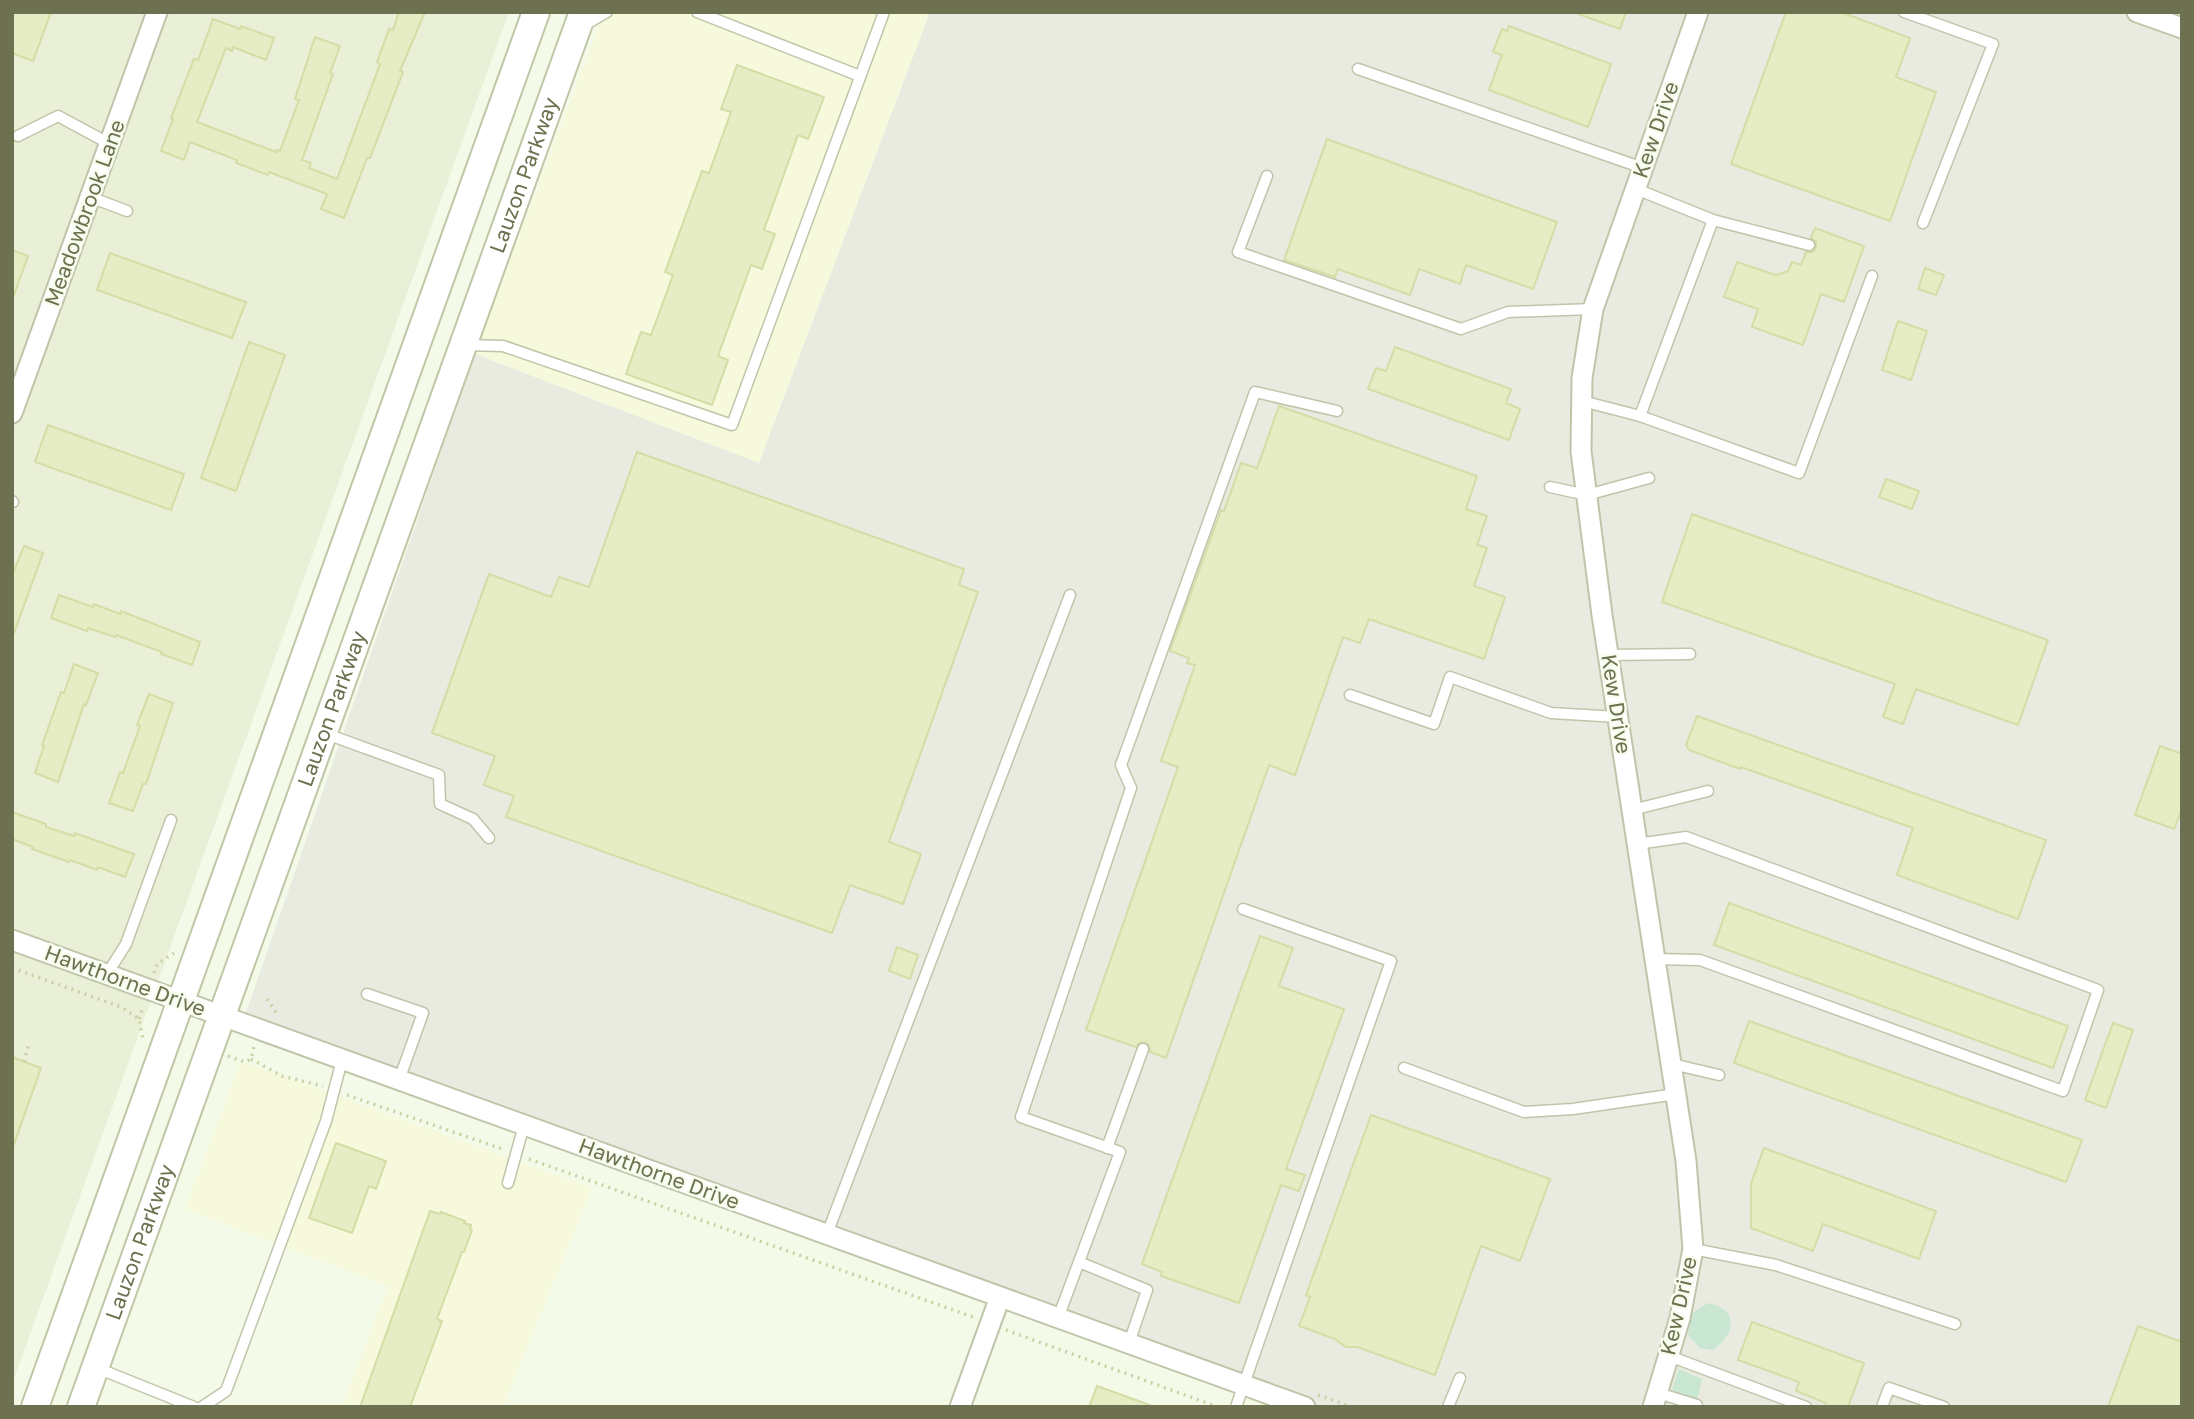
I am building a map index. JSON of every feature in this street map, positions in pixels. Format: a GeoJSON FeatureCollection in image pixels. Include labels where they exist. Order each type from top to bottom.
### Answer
{"type":"FeatureCollection","features":[{"type":"Feature","properties":{"kind":"main road","name":"Lauzon Parkway"},"geometry":{"type":"LineString","coordinates":[[35,1407],[536,12]]}},
{"type":"Feature","properties":{"kind":"main road","name":"Lauzon Parkway"},"geometry":{"type":"LineString","coordinates":[[81,1407],[580,20]]}},
{"type":"Feature","properties":{"kind":"street","name":"Meadowbrook Lane"},"geometry":{"type":"LineString","coordinates":[[12,413],[157,12]]}},
{"type":"Feature","properties":{"kind":"street","name":"Kew Drive"},"geometry":{"type":"LineString","coordinates":[[1655,1400],[1680,1318],[1693,1249],[1686,1161],[1608,655],[1581,451],[1582,378],[1593,309],[1698,12]]}},
{"type":"Feature","properties":{"kind":"street"},"geometry":{"type":"LineString","coordinates":[[2137,12],[2182,28]]}},
{"type":"Feature","properties":{"kind":"street","name":"Hawthorne Drive"},"geometry":{"type":"LineString","coordinates":[[12,940],[1129,1343],[1243,1385],[1282,1403],[1305,1407]]}},
{"type":"Feature","properties":{"kind":"street"},"geometry":{"type":"LineString","coordinates":[[960,1407],[1000,1297]]}},
{"type":"Feature","properties":{"kind":"lane"},"geometry":{"type":"LineString","coordinates":[[580,20],[607,12]]}},
{"type":"Feature","properties":{"kind":"lane"},"geometry":{"type":"LineString","coordinates":[[697,12],[860,76]]}},
{"type":"Feature","properties":{"kind":"lane"},"geometry":{"type":"LineString","coordinates":[[463,345],[503,346],[732,425],[884,12]]}},
{"type":"Feature","properties":{"kind":"lane"},"geometry":{"type":"LineString","coordinates":[[1903,12],[1993,44],[1923,223]]}},
{"type":"Feature","properties":{"kind":"lane"},"geometry":{"type":"LineString","coordinates":[[1359,69],[1643,168]]}},
{"type":"Feature","properties":{"kind":"lane"},"geometry":{"type":"LineString","coordinates":[[18,136],[58,116],[110,144]]}},
{"type":"Feature","properties":{"kind":"lane"},"geometry":{"type":"LineString","coordinates":[[1267,176],[1238,252],[1461,329],[1508,312],[1593,309]]}},
{"type":"Feature","properties":{"kind":"lane"},"geometry":{"type":"LineString","coordinates":[[1636,188],[1713,220],[1809,245]]}},
{"type":"Feature","properties":{"kind":"lane"},"geometry":{"type":"LineString","coordinates":[[90,197],[127,211]]}},
{"type":"Feature","properties":{"kind":"lane"},"geometry":{"type":"LineString","coordinates":[[1640,416],[1713,220]]}},
{"type":"Feature","properties":{"kind":"lane"},"geometry":{"type":"LineString","coordinates":[[1582,401],[1640,416],[1799,473],[1872,276]]}},
{"type":"Feature","properties":{"kind":"lane"},"geometry":{"type":"LineString","coordinates":[[1058,1318],[1120,1152],[1021,1117],[1130,788],[1121,765],[1255,392],[1336,411]]}},
{"type":"Feature","properties":{"kind":"lane"},"geometry":{"type":"LineString","coordinates":[[1550,487],[1587,495],[1648,478]]}},
{"type":"Feature","properties":{"kind":"lane"},"geometry":{"type":"LineString","coordinates":[[827,1234],[1070,595]]}},
{"type":"Feature","properties":{"kind":"lane"},"geometry":{"type":"LineString","coordinates":[[1608,655],[1690,654]]}},
{"type":"Feature","properties":{"kind":"lane"},"geometry":{"type":"LineString","coordinates":[[1350,695],[1434,724],[1450,677],[1551,713],[1618,717]]}},
{"type":"Feature","properties":{"kind":"lane"},"geometry":{"type":"LineString","coordinates":[[324,733],[439,775],[440,804],[473,819],[489,838]]}},
{"type":"Feature","properties":{"kind":"lane"},"geometry":{"type":"LineString","coordinates":[[1632,810],[1709,791]]}},
{"type":"Feature","properties":{"kind":"lane"},"geometry":{"type":"LineString","coordinates":[[107,974],[126,944],[171,820]]}},
{"type":"Feature","properties":{"kind":"lane"},"geometry":{"type":"LineString","coordinates":[[1637,844],[1686,838],[2098,990],[2063,1091],[1700,960],[1656,959]]}},
{"type":"Feature","properties":{"kind":"lane"},"geometry":{"type":"LineString","coordinates":[[1236,1407],[1391,961],[1243,909]]}},
{"type":"Feature","properties":{"kind":"lane"},"geometry":{"type":"LineString","coordinates":[[367,994],[423,1013],[399,1080]]}},
{"type":"Feature","properties":{"kind":"lane"},"geometry":{"type":"LineString","coordinates":[[1107,1148],[1143,1049]]}},
{"type":"Feature","properties":{"kind":"lane"},"geometry":{"type":"LineString","coordinates":[[202,1407],[226,1391],[327,1121],[342,1060]]}},
{"type":"Feature","properties":{"kind":"lane"},"geometry":{"type":"LineString","coordinates":[[1672,1065],[1719,1074]]}},
{"type":"Feature","properties":{"kind":"lane"},"geometry":{"type":"LineString","coordinates":[[1404,1068],[1524,1112],[1573,1109],[1676,1094]]}},
{"type":"Feature","properties":{"kind":"lane"},"geometry":{"type":"LineString","coordinates":[[508,1183],[524,1125]]}},
{"type":"Feature","properties":{"kind":"lane"},"geometry":{"type":"LineString","coordinates":[[1693,1249],[1776,1265],[1955,1324]]}},
{"type":"Feature","properties":{"kind":"lane"},"geometry":{"type":"LineString","coordinates":[[1079,1262],[1147,1290],[1129,1343]]}},
{"type":"Feature","properties":{"kind":"lane"},"geometry":{"type":"LineString","coordinates":[[1669,1356],[1806,1407]]}},
{"type":"Feature","properties":{"kind":"lane"},"geometry":{"type":"LineString","coordinates":[[95,1367],[194,1407]]}},
{"type":"Feature","properties":{"kind":"lane"},"geometry":{"type":"LineString","coordinates":[[1448,1407],[1460,1378]]}},
{"type":"Feature","properties":{"kind":"lane"},"geometry":{"type":"LineString","coordinates":[[1882,1407],[1889,1388],[1944,1407]]}},
{"type":"Feature","properties":{"kind":"lane"},"geometry":{"type":"LineString","coordinates":[[1655,1400],[1697,1405]]}},
{"type":"Feature","properties":{"kind":"path"},"geometry":{"type":"LineString","coordinates":[[12,968],[121,1007],[139,1019],[140,1025]]}},
{"type":"Feature","properties":{"kind":"path"},"geometry":{"type":"LineString","coordinates":[[24,1062],[29,1043]]}},
{"type":"Feature","properties":{"kind":"path"},"geometry":{"type":"LineString","coordinates":[[245,1062],[251,1059],[282,1076],[310,1081],[968,1316]]}},
{"type":"Feature","properties":{"kind":"path"},"geometry":{"type":"LineString","coordinates":[[1018,1334],[1218,1407]]}},
{"type":"Feature","properties":{"kind":"shaded area"},"geometry":{"type":"Polygon","coordinates":[[[12,12],[509,12],[12,1384],[12,12]]]}},
{"type":"Feature","properties":{"kind":"shaded area"},"geometry":{"type":"Polygon","coordinates":[[[604,12],[930,12],[759,463],[475,354],[604,12]]]}},
{"type":"Feature","properties":{"kind":"shaded area"},"geometry":{"type":"Polygon","coordinates":[[[930,12],[2182,12],[2182,1407],[1305,1407],[242,1024],[475,354],[759,463],[930,12]]]}},
{"type":"Feature","properties":{"kind":"shaded area"},"geometry":{"type":"Polygon","coordinates":[[[241,1061],[592,1188],[503,1407],[342,1407],[388,1286],[185,1209],[241,1061]]]}},
{"type":"Feature","properties":{"kind":"shaded area"},"geometry":{"type":"Polygon","coordinates":[[[1708,1303],[1725,1311],[1731,1323],[1726,1337],[1713,1350],[1700,1348],[1688,1335],[1692,1313],[1708,1303]]]}},
{"type":"Feature","properties":{"kind":"shaded area"},"geometry":{"type":"Polygon","coordinates":[[[1679,1369],[1702,1379],[1697,1400],[1672,1390],[1679,1369]]]}},
{"type":"Feature","properties":{"kind":"building"},"geometry":{"type":"Polygon","coordinates":[[[12,12],[51,12],[33,61],[12,53],[12,12]]]}},
{"type":"Feature","properties":{"kind":"building"},"geometry":{"type":"Polygon","coordinates":[[[399,12],[425,12],[400,71],[403,72],[370,158],[367,158],[344,218],[321,209],[327,194],[269,172],[268,175],[236,163],[237,160],[190,142],[184,160],[161,151],[194,59],[198,60],[213,19],[274,38],[266,60],[233,47],[232,51],[226,48],[197,122],[276,152],[280,151],[299,100],[295,99],[315,37],[340,46],[330,73],[333,74],[302,160],[311,163],[309,168],[337,179],[380,64],[377,62],[389,29],[393,30],[399,12]]]}},
{"type":"Feature","properties":{"kind":"building"},"geometry":{"type":"Polygon","coordinates":[[[1626,12],[1620,29],[1578,14],[1626,12]]]}},
{"type":"Feature","properties":{"kind":"building"},"geometry":{"type":"Polygon","coordinates":[[[1786,12],[1841,12],[1910,38],[1896,77],[1936,92],[1890,221],[1731,164],[1786,12]]]}},
{"type":"Feature","properties":{"kind":"building"},"geometry":{"type":"Polygon","coordinates":[[[1509,26],[1611,64],[1588,127],[1489,90],[1502,55],[1493,52],[1502,29],[1507,31],[1509,26]]]}},
{"type":"Feature","properties":{"kind":"building"},"geometry":{"type":"Polygon","coordinates":[[[737,65],[824,97],[808,139],[798,135],[764,230],[775,234],[762,269],[751,265],[718,356],[728,360],[712,405],[626,374],[641,332],[651,335],[673,275],[665,272],[702,171],[709,173],[731,112],[721,109],[737,65]]]}},
{"type":"Feature","properties":{"kind":"building"},"geometry":{"type":"Polygon","coordinates":[[[1327,139],[1557,222],[1533,289],[1466,265],[1460,284],[1419,269],[1410,295],[1338,269],[1335,277],[1284,260],[1327,139]]]}},
{"type":"Feature","properties":{"kind":"building"},"geometry":{"type":"Polygon","coordinates":[[[1815,228],[1864,246],[1844,302],[1821,294],[1803,345],[1752,327],[1758,309],[1724,297],[1737,262],[1776,275],[1788,271],[1792,262],[1801,265],[1806,252],[1812,252],[1816,248],[1816,242],[1811,238],[1815,228]]]}},
{"type":"Feature","properties":{"kind":"building"},"geometry":{"type":"Polygon","coordinates":[[[12,250],[28,256],[14,295],[12,295],[12,250]]]}},
{"type":"Feature","properties":{"kind":"building"},"geometry":{"type":"Polygon","coordinates":[[[110,253],[246,302],[232,338],[97,290],[110,253]]]}},
{"type":"Feature","properties":{"kind":"building"},"geometry":{"type":"Polygon","coordinates":[[[1925,268],[1944,275],[1936,295],[1918,289],[1925,268]]]}},
{"type":"Feature","properties":{"kind":"building"},"geometry":{"type":"Polygon","coordinates":[[[1898,321],[1927,331],[1911,380],[1882,370],[1898,321]]]}},
{"type":"Feature","properties":{"kind":"building"},"geometry":{"type":"Polygon","coordinates":[[[249,342],[285,355],[236,491],[201,478],[249,342]]]}},
{"type":"Feature","properties":{"kind":"building"},"geometry":{"type":"Polygon","coordinates":[[[1395,347],[1511,389],[1506,403],[1520,409],[1509,440],[1368,389],[1376,368],[1386,371],[1395,347]]]}},
{"type":"Feature","properties":{"kind":"building"},"geometry":{"type":"Polygon","coordinates":[[[1279,406],[1477,476],[1466,509],[1487,516],[1477,545],[1487,548],[1474,586],[1505,597],[1484,659],[1369,619],[1360,643],[1343,637],[1295,775],[1269,765],[1166,1058],[1150,1052],[1149,1045],[1145,1042],[1136,1047],[1086,1030],[1178,767],[1161,761],[1195,665],[1187,663],[1189,658],[1170,651],[1221,510],[1224,511],[1241,463],[1257,468],[1279,406]]]}},
{"type":"Feature","properties":{"kind":"building"},"geometry":{"type":"Polygon","coordinates":[[[48,425],[184,474],[171,510],[35,462],[48,425]]]}},
{"type":"Feature","properties":{"kind":"building"},"geometry":{"type":"Polygon","coordinates":[[[637,452],[964,569],[959,585],[978,592],[889,842],[921,854],[903,904],[850,885],[832,933],[506,817],[514,796],[484,785],[495,756],[432,733],[489,574],[551,597],[559,577],[589,587],[637,452]]]}},
{"type":"Feature","properties":{"kind":"building"},"geometry":{"type":"Polygon","coordinates":[[[1886,479],[1919,491],[1912,509],[1879,497],[1886,479]]]}},
{"type":"Feature","properties":{"kind":"building"},"geometry":{"type":"Polygon","coordinates":[[[1692,514],[2048,640],[2018,725],[1916,689],[1903,724],[1883,717],[1895,684],[1662,602],[1692,514]]]}},
{"type":"Feature","properties":{"kind":"building"},"geometry":{"type":"Polygon","coordinates":[[[24,546],[43,553],[14,633],[12,576],[24,546]]]}},
{"type":"Feature","properties":{"kind":"building"},"geometry":{"type":"Polygon","coordinates":[[[59,595],[120,614],[121,611],[200,642],[192,665],[116,635],[115,637],[88,628],[87,631],[51,618],[59,595]]]}},
{"type":"Feature","properties":{"kind":"building"},"geometry":{"type":"Polygon","coordinates":[[[74,664],[98,673],[86,705],[84,704],[58,782],[35,773],[44,746],[42,745],[74,664]]]}},
{"type":"Feature","properties":{"kind":"building"},"geometry":{"type":"Polygon","coordinates":[[[149,694],[173,703],[146,784],[143,784],[133,811],[109,803],[120,772],[123,773],[149,694]]]}},
{"type":"Feature","properties":{"kind":"building"},"geometry":{"type":"Polygon","coordinates":[[[1697,716],[2046,840],[2018,919],[1897,875],[1913,828],[1689,750],[1686,745],[1697,716]]]}},
{"type":"Feature","properties":{"kind":"building"},"geometry":{"type":"Polygon","coordinates":[[[2160,746],[2182,754],[2182,809],[2174,829],[2135,815],[2160,746]]]}},
{"type":"Feature","properties":{"kind":"building"},"geometry":{"type":"Polygon","coordinates":[[[12,812],[46,824],[46,827],[74,836],[75,833],[134,854],[125,877],[98,867],[97,870],[70,860],[69,862],[12,839],[12,812]]]}},
{"type":"Feature","properties":{"kind":"building"},"geometry":{"type":"Polygon","coordinates":[[[1729,903],[2068,1026],[2053,1068],[1714,945],[1729,903]]]}},
{"type":"Feature","properties":{"kind":"building"},"geometry":{"type":"Polygon","coordinates":[[[1260,936],[1293,948],[1279,986],[1344,1009],[1286,1169],[1305,1175],[1299,1191],[1281,1185],[1239,1303],[1161,1276],[1162,1272],[1142,1264],[1260,936]]]}},
{"type":"Feature","properties":{"kind":"building"},"geometry":{"type":"Polygon","coordinates":[[[897,947],[918,955],[910,979],[889,971],[897,947]]]}},
{"type":"Feature","properties":{"kind":"building"},"geometry":{"type":"Polygon","coordinates":[[[1749,1021],[2082,1140],[2066,1182],[1734,1063],[1749,1021]]]}},
{"type":"Feature","properties":{"kind":"building"},"geometry":{"type":"Polygon","coordinates":[[[2113,1023],[2133,1030],[2106,1108],[2085,1100],[2113,1023]]]}},
{"type":"Feature","properties":{"kind":"building"},"geometry":{"type":"Polygon","coordinates":[[[12,1057],[41,1068],[14,1144],[12,1143],[12,1057]]]}},
{"type":"Feature","properties":{"kind":"building"},"geometry":{"type":"Polygon","coordinates":[[[1371,1115],[1550,1179],[1520,1261],[1481,1246],[1435,1375],[1357,1347],[1346,1347],[1335,1339],[1299,1326],[1310,1297],[1306,1295],[1371,1115]]]}},
{"type":"Feature","properties":{"kind":"building"},"geometry":{"type":"Polygon","coordinates":[[[336,1143],[386,1161],[376,1189],[369,1186],[352,1233],[309,1218],[336,1143]]]}},
{"type":"Feature","properties":{"kind":"building"},"geometry":{"type":"Polygon","coordinates":[[[1764,1148],[1936,1211],[1919,1259],[1823,1224],[1813,1251],[1751,1228],[1751,1184],[1764,1148]]]}},
{"type":"Feature","properties":{"kind":"building"},"geometry":{"type":"Polygon","coordinates":[[[430,1211],[465,1221],[464,1223],[471,1225],[472,1230],[437,1319],[442,1321],[410,1407],[360,1407],[430,1211]]]}},
{"type":"Feature","properties":{"kind":"building"},"geometry":{"type":"Polygon","coordinates":[[[1752,1322],[1864,1363],[1848,1407],[1825,1407],[1826,1403],[1796,1391],[1799,1382],[1738,1360],[1752,1322]]]}},
{"type":"Feature","properties":{"kind":"building"},"geometry":{"type":"Polygon","coordinates":[[[2138,1326],[2182,1342],[2182,1407],[2108,1407],[2138,1326]]]}},
{"type":"Feature","properties":{"kind":"building"},"geometry":{"type":"Polygon","coordinates":[[[1097,1386],[1150,1405],[1089,1407],[1097,1386]]]}}]}
